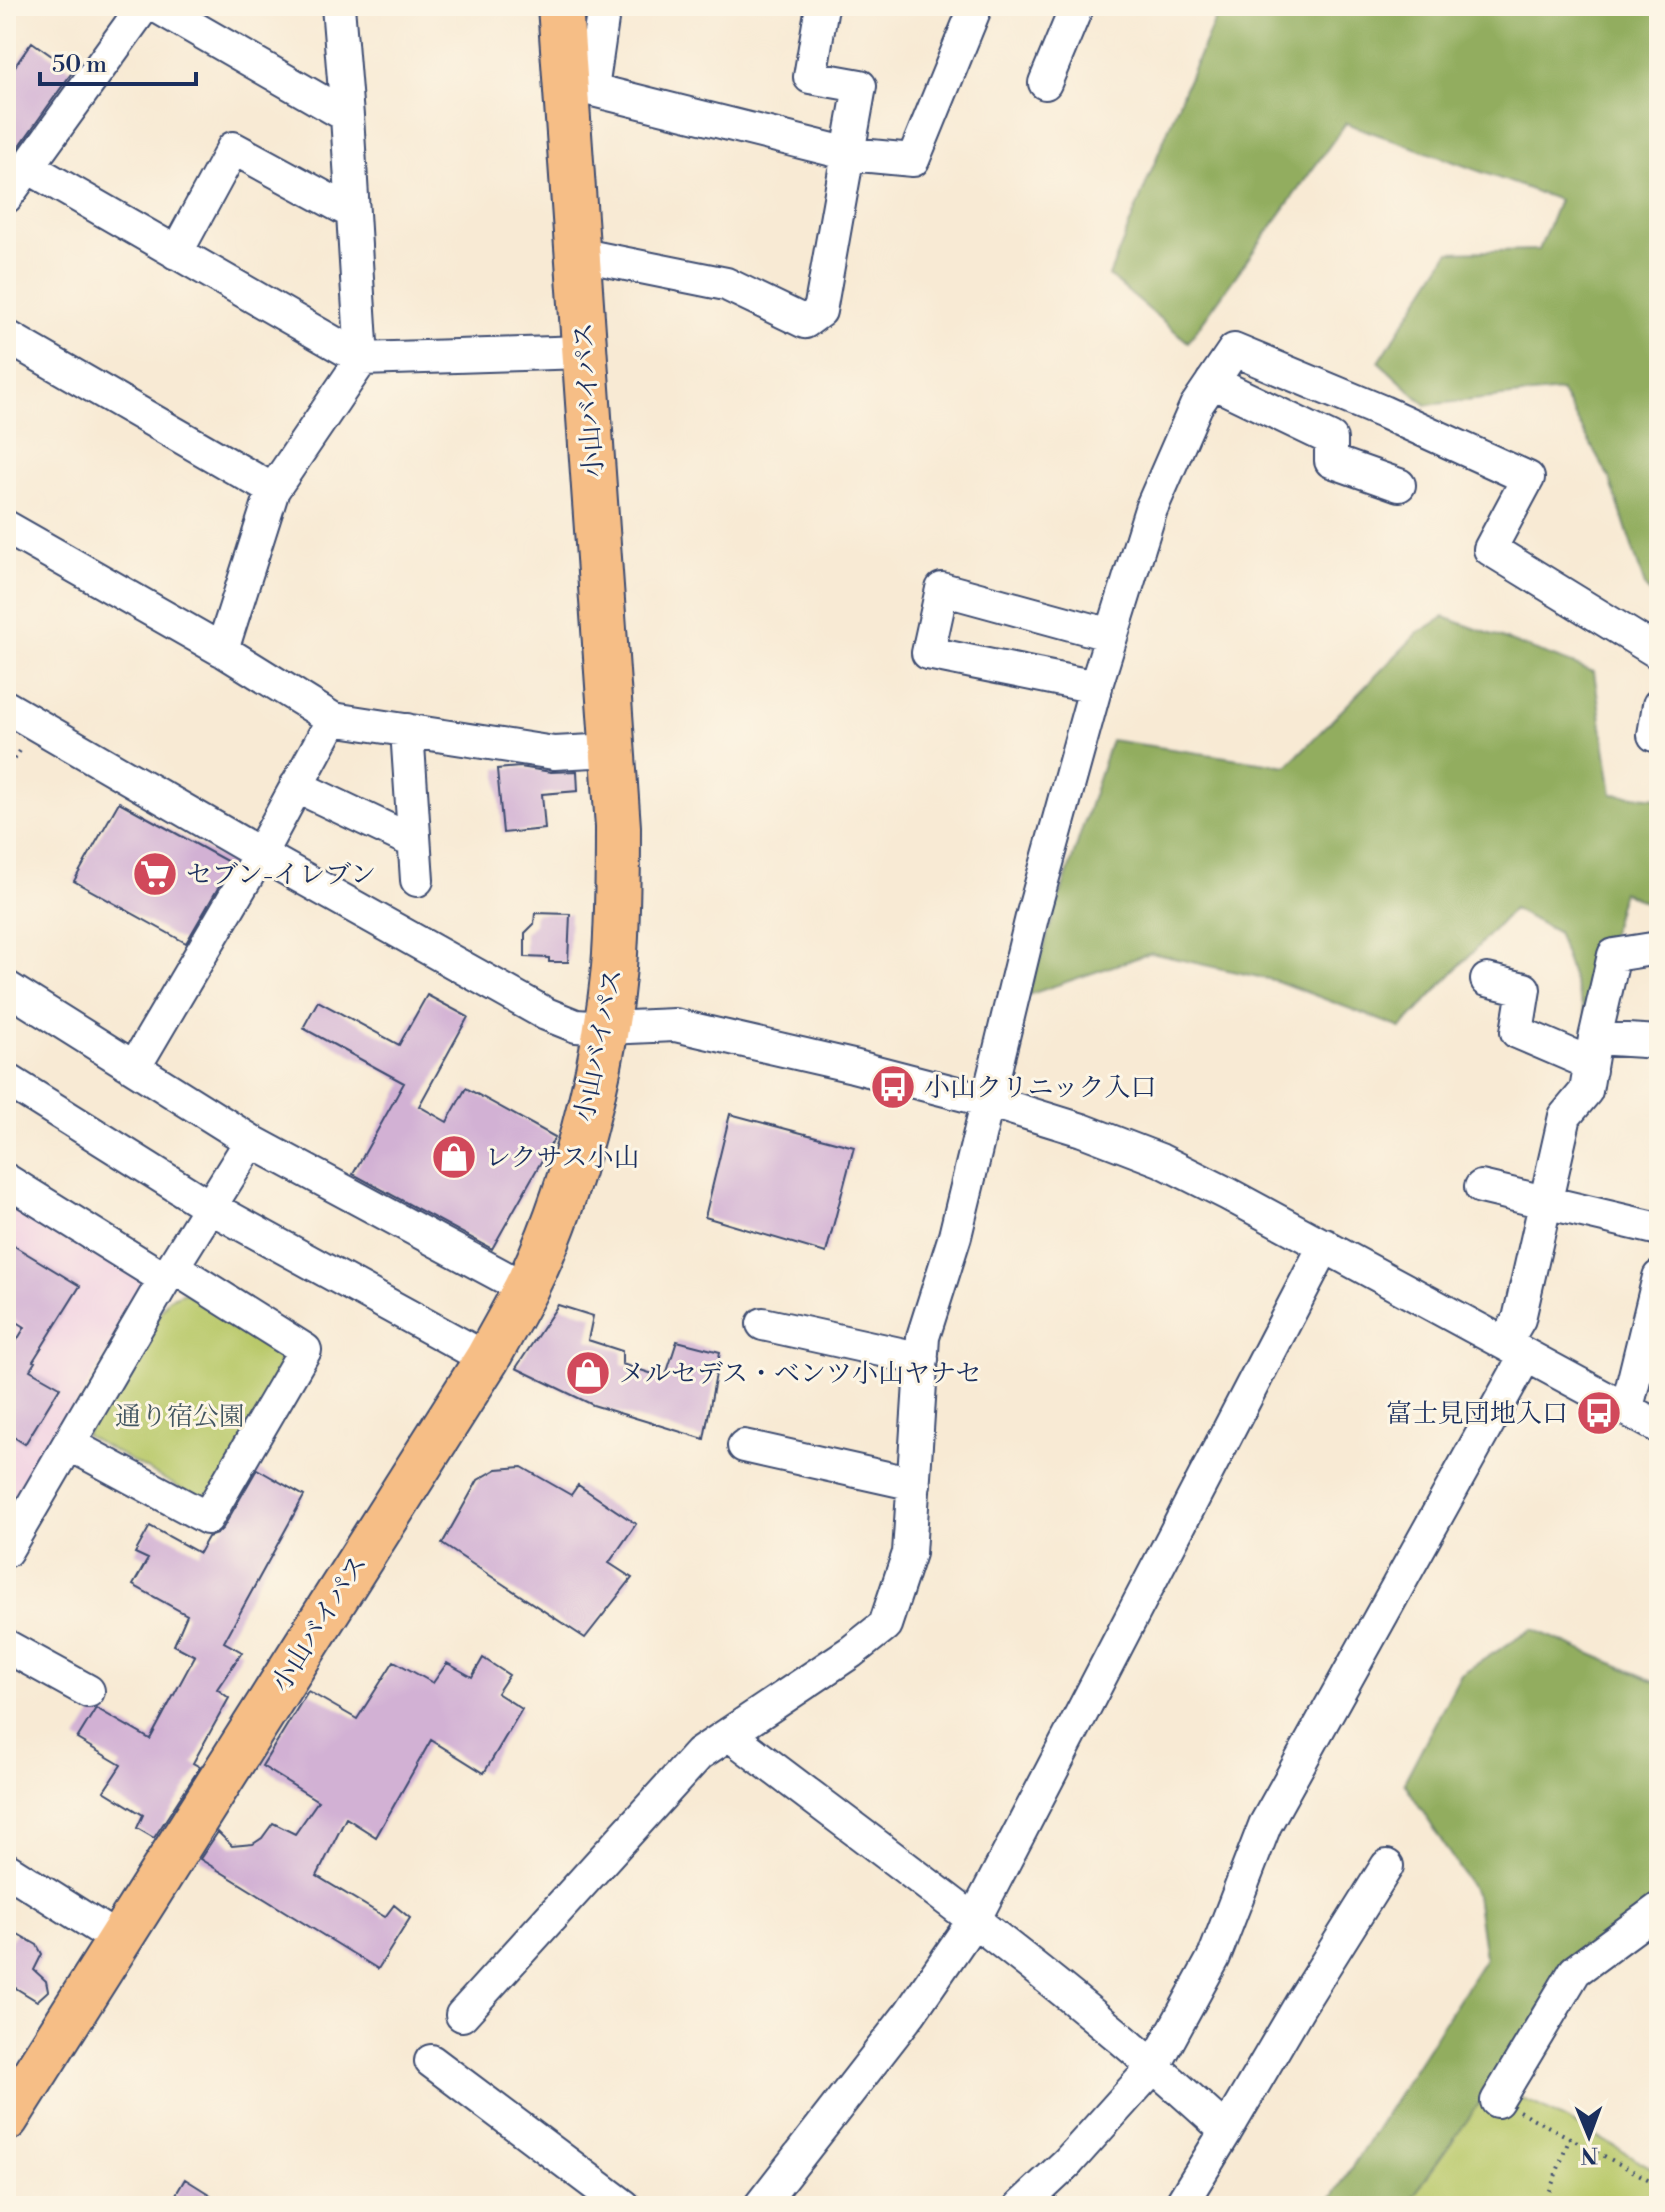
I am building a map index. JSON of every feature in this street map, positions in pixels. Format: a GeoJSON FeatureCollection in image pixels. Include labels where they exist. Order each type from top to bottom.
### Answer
{"type":"FeatureCollection","features":[{"type":"Feature","properties":{"kind":"highway","name":"小山バイパス"},"geometry":{"type":"LineString","coordinates":[[6,2119],[487,1359],[526,1289],[546,1242],[584,1128],[606,1028],[614,969],[618,901],[613,750],[577,254],[579,86],[560,6]]}},
{"type":"Feature","properties":{"kind":"street"},"geometry":{"type":"LineString","coordinates":[[6,197],[144,6]]}},
{"type":"Feature","properties":{"kind":"street"},"geometry":{"type":"LineString","coordinates":[[156,6],[347,116]]}},
{"type":"Feature","properties":{"kind":"street"},"geometry":{"type":"LineString","coordinates":[[222,650],[273,490],[362,359],[338,6]]}},
{"type":"Feature","properties":{"kind":"street"},"geometry":{"type":"LineString","coordinates":[[604,6],[579,86],[849,154],[913,160],[976,6]]}},
{"type":"Feature","properties":{"kind":"street"},"geometry":{"type":"LineString","coordinates":[[577,254],[726,284],[805,322],[820,311],[860,86],[810,77],[822,6]]}},
{"type":"Feature","properties":{"kind":"street"},"geometry":{"type":"LineString","coordinates":[[1045,83],[1077,6]]}},
{"type":"Feature","properties":{"kind":"street"},"geometry":{"type":"LineString","coordinates":[[176,253],[233,148],[353,213]]}},
{"type":"Feature","properties":{"kind":"street"},"geometry":{"type":"LineString","coordinates":[[28,167],[362,359],[584,352]]}},
{"type":"Feature","properties":{"kind":"street"},"geometry":{"type":"LineString","coordinates":[[6,336],[273,490]]}},
{"type":"Feature","properties":{"kind":"street"},"geometry":{"type":"LineString","coordinates":[[462,2015],[699,1754],[851,1652],[885,1625],[909,1553],[923,1337],[955,1236],[1032,917],[1111,635],[1151,509],[1196,406],[1234,350],[1383,412],[1528,478],[1490,549],[1659,653]]}},
{"type":"Feature","properties":{"kind":"street"},"geometry":{"type":"LineString","coordinates":[[1212,382],[1331,439],[1331,461],[1399,485]]}},
{"type":"Feature","properties":{"kind":"street"},"geometry":{"type":"LineString","coordinates":[[6,527],[222,650],[333,719],[554,753],[613,750]]}},
{"type":"Feature","properties":{"kind":"street"},"geometry":{"type":"LineString","coordinates":[[1096,687],[928,653],[942,589],[1111,635]]}},
{"type":"Feature","properties":{"kind":"street"},"geometry":{"type":"LineString","coordinates":[[1659,705],[1654,735],[1659,735]]}},
{"type":"Feature","properties":{"kind":"street"},"geometry":{"type":"LineString","coordinates":[[6,707],[546,1014],[576,1026],[675,1025],[853,1066],[988,1101],[1082,1130],[1160,1160],[1325,1245],[1659,1427]]}},
{"type":"Feature","properties":{"kind":"street"},"geometry":{"type":"LineString","coordinates":[[135,1066],[260,854],[333,719]]}},
{"type":"Feature","properties":{"kind":"street"},"geometry":{"type":"LineString","coordinates":[[407,730],[417,880]]}},
{"type":"Feature","properties":{"kind":"street"},"geometry":{"type":"LineString","coordinates":[[296,786],[414,842]]}},
{"type":"Feature","properties":{"kind":"street"},"geometry":{"type":"LineString","coordinates":[[1021,2206],[1067,2163],[1155,2065],[1214,1957],[1265,1825],[1516,1349],[1519,1319],[1565,1116],[1586,1091],[1614,955],[1652,949]]}},
{"type":"Feature","properties":{"kind":"street"},"geometry":{"type":"LineString","coordinates":[[1487,980],[1524,989],[1517,1032],[1580,1059],[1590,1070]]}},
{"type":"Feature","properties":{"kind":"street"},"geometry":{"type":"LineString","coordinates":[[6,987],[251,1141],[526,1289]]}},
{"type":"Feature","properties":{"kind":"street"},"geometry":{"type":"LineString","coordinates":[[1595,1038],[1659,1042]]}},
{"type":"Feature","properties":{"kind":"street"},"geometry":{"type":"LineString","coordinates":[[6,1079],[210,1207],[487,1359]]}},
{"type":"Feature","properties":{"kind":"street"},"geometry":{"type":"LineString","coordinates":[[6,1551],[169,1273],[251,1141]]}},
{"type":"Feature","properties":{"kind":"street"},"geometry":{"type":"LineString","coordinates":[[6,1180],[305,1350],[207,1518],[69,1444]]}},
{"type":"Feature","properties":{"kind":"street"},"geometry":{"type":"LineString","coordinates":[[1481,1187],[1659,1229]]}},
{"type":"Feature","properties":{"kind":"street"},"geometry":{"type":"LineString","coordinates":[[767,2204],[910,2013],[974,1920],[1325,1245]]}},
{"type":"Feature","properties":{"kind":"street"},"geometry":{"type":"LineString","coordinates":[[1627,1408],[1659,1277]]}},
{"type":"Feature","properties":{"kind":"street"},"geometry":{"type":"LineString","coordinates":[[763,1324],[922,1359]]}},
{"type":"Feature","properties":{"kind":"street"},"geometry":{"type":"LineString","coordinates":[[744,1446],[914,1484]]}},
{"type":"Feature","properties":{"kind":"street"},"geometry":{"type":"LineString","coordinates":[[6,1646],[88,1691]]}},
{"type":"Feature","properties":{"kind":"street"},"geometry":{"type":"LineString","coordinates":[[730,1735],[974,1920],[1155,2065],[1226,2131]]}},
{"type":"Feature","properties":{"kind":"street"},"geometry":{"type":"LineString","coordinates":[[1180,2206],[1387,1866]]}},
{"type":"Feature","properties":{"kind":"street"},"geometry":{"type":"LineString","coordinates":[[6,1869],[120,1941]]}},
{"type":"Feature","properties":{"kind":"street"},"geometry":{"type":"LineString","coordinates":[[1497,2101],[1575,1971],[1659,1909]]}},
{"type":"Feature","properties":{"kind":"street"},"geometry":{"type":"LineString","coordinates":[[431,2061],[624,2206]]}},
{"type":"Feature","properties":{"kind":"path"},"geometry":{"type":"LineString","coordinates":[[1497,2101],[1570,2136],[1659,2185]]}},
{"type":"Feature","properties":{"kind":"path"},"geometry":{"type":"LineString","coordinates":[[1544,2206],[1570,2136]]}},
{"type":"Feature","properties":{"kind":"shaded area"},"geometry":{"type":"Polygon","coordinates":[[[6,1199],[147,1285],[6,1523],[6,1199]]]}},
{"type":"Feature","properties":{"kind":"green space"},"geometry":{"type":"Polygon","coordinates":[[[1221,6],[1659,6],[1659,601],[1646,589],[1610,479],[1561,391],[1426,405],[1379,362],[1449,252],[1539,250],[1559,200],[1346,123],[1188,342],[1109,276],[1221,6]]]}},
{"type":"Feature","properties":{"kind":"green space"},"geometry":{"type":"Polygon","coordinates":[[[1444,617],[1594,672],[1612,794],[1659,798],[1659,908],[1622,892],[1588,1023],[1557,932],[1513,909],[1401,1028],[1277,981],[1151,953],[1028,995],[1111,740],[1287,766],[1418,633],[1444,617]]]}},
{"type":"Feature","properties":{"kind":"green space","name":"通り宿公園"},"geometry":{"type":"Polygon","coordinates":[[[185,1292],[286,1348],[290,1360],[210,1505],[85,1435],[169,1298],[185,1292]]]}},
{"type":"Feature","properties":{"kind":"green space"},"geometry":{"type":"Polygon","coordinates":[[[1532,1629],[1659,1683],[1659,1897],[1488,2091],[1406,2206],[1327,2206],[1485,1958],[1476,1895],[1404,1782],[1461,1674],[1532,1629]]]}},
{"type":"Feature","properties":{"kind":"green space"},"geometry":{"type":"Polygon","coordinates":[[[1488,2091],[1505,2094],[1549,2111],[1659,2172],[1659,2206],[1406,2206],[1488,2091]]]}},
{"type":"Feature","properties":{"kind":"building"},"geometry":{"type":"Polygon","coordinates":[[[32,42],[73,71],[6,165],[6,79],[32,42]]]}},
{"type":"Feature","properties":{"kind":"building"},"geometry":{"type":"Polygon","coordinates":[[[520,767],[551,772],[577,771],[578,791],[542,794],[545,829],[503,833],[497,769],[520,767]]]}},
{"type":"Feature","properties":{"kind":"building","name":"セブン-イレブン"},"geometry":{"type":"Polygon","coordinates":[[[119,802],[232,864],[186,943],[74,881],[119,802]]]}},
{"type":"Feature","properties":{"kind":"building"},"geometry":{"type":"Polygon","coordinates":[[[535,913],[570,914],[568,962],[525,957],[525,933],[534,924],[535,913]]]}},
{"type":"Feature","properties":{"kind":"building","name":"レクサス小山"},"geometry":{"type":"Polygon","coordinates":[[[427,995],[468,1017],[419,1106],[447,1122],[466,1088],[555,1137],[492,1249],[353,1174],[404,1083],[303,1028],[318,1001],[399,1045],[427,995]]]}},
{"type":"Feature","properties":{"kind":"building"},"geometry":{"type":"Polygon","coordinates":[[[730,1114],[854,1147],[826,1253],[705,1217],[730,1114]]]}},
{"type":"Feature","properties":{"kind":"building"},"geometry":{"type":"Polygon","coordinates":[[[6,1241],[80,1286],[33,1361],[30,1370],[60,1387],[25,1444],[6,1432],[6,1358],[25,1327],[6,1315],[6,1241]]]}},
{"type":"Feature","properties":{"kind":"building","name":"メルセデス・ベンツ小山ヤナセ"},"geometry":{"type":"Polygon","coordinates":[[[558,1305],[593,1316],[588,1340],[622,1351],[622,1364],[665,1378],[677,1341],[720,1352],[704,1439],[593,1405],[516,1368],[558,1305]]]}},
{"type":"Feature","properties":{"kind":"building"},"geometry":{"type":"Polygon","coordinates":[[[522,1467],[571,1495],[578,1485],[636,1524],[609,1563],[632,1578],[585,1638],[442,1544],[478,1480],[497,1469],[522,1467]]]}},
{"type":"Feature","properties":{"kind":"building"},"geometry":{"type":"Polygon","coordinates":[[[257,1469],[304,1496],[224,1642],[242,1652],[217,1689],[229,1698],[193,1763],[200,1767],[154,1838],[137,1828],[143,1815],[104,1791],[121,1765],[77,1739],[96,1708],[150,1739],[195,1656],[174,1645],[187,1615],[133,1585],[148,1559],[135,1553],[150,1526],[199,1553],[208,1537],[223,1528],[257,1469]]]}},
{"type":"Feature","properties":{"kind":"building"},"geometry":{"type":"Polygon","coordinates":[[[483,1658],[509,1675],[497,1693],[522,1709],[484,1773],[431,1740],[376,1837],[346,1818],[317,1876],[385,1917],[394,1905],[410,1918],[378,1969],[200,1859],[218,1832],[232,1846],[253,1844],[273,1823],[295,1834],[318,1801],[262,1766],[308,1691],[357,1719],[394,1661],[433,1683],[447,1663],[472,1677],[483,1658]]]}},
{"type":"Feature","properties":{"kind":"building"},"geometry":{"type":"Polygon","coordinates":[[[16,1933],[37,1945],[42,1954],[34,1970],[46,1981],[48,1991],[37,2001],[6,1982],[6,1947],[16,1933]]]}},
{"type":"Feature","properties":{"kind":"building"},"geometry":{"type":"Polygon","coordinates":[[[185,2179],[228,2206],[169,2206],[185,2179]]]}},
{"type":"Feature","properties":{"kind":"waterway"},"geometry":{"type":"LineString","coordinates":[[1424,2206],[1428,2198]]}},
{"type":"Feature","properties":{"kind":"place","name":"セブン-イレブン"},"geometry":{"type":"Point","coordinates":[155,874]}},
{"type":"Feature","properties":{"kind":"place","name":"小山クリニック入口"},"geometry":{"type":"Point","coordinates":[893,1087]}},
{"type":"Feature","properties":{"kind":"place","name":"レクサス小山"},"geometry":{"type":"Point","coordinates":[454,1157]}},
{"type":"Feature","properties":{"kind":"place","name":"メルセデス・ベンツ小山ヤナセ"},"geometry":{"type":"Point","coordinates":[588,1373]}},
{"type":"Feature","properties":{"kind":"place","name":"富士見団地入口"},"geometry":{"type":"Point","coordinates":[1599,1413]}}]}
